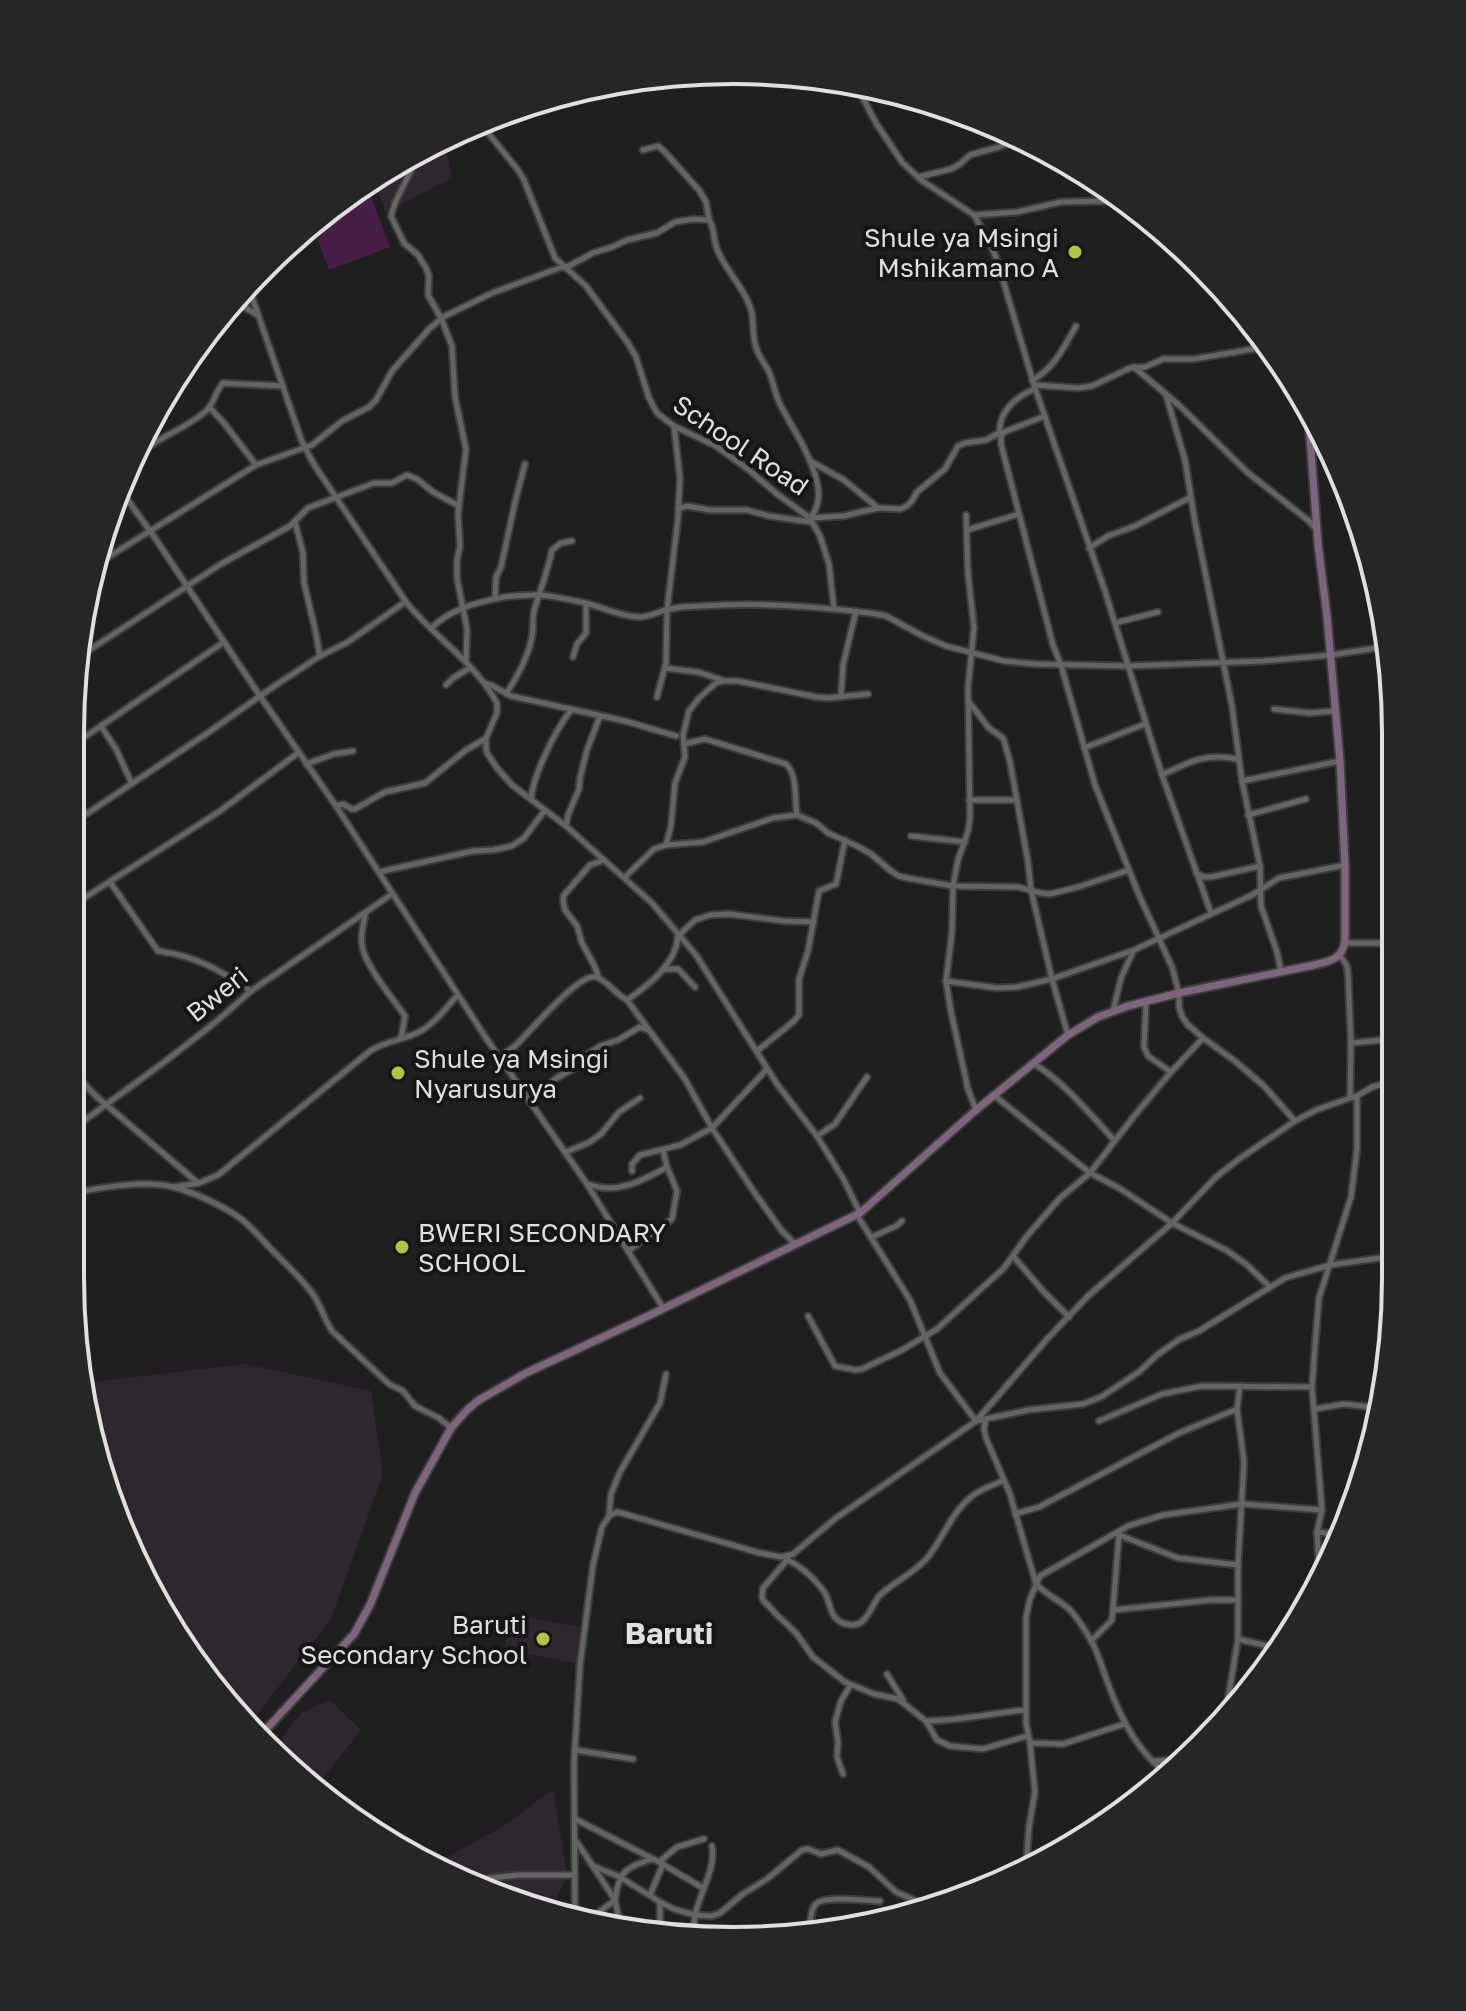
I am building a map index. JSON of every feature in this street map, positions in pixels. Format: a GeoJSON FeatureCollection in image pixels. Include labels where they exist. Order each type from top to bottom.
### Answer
{"type":"FeatureCollection","features":[{"type":"Feature","properties":{"kind":"street"},"geometry":{"type":"LineString","coordinates":[[862,97],[894,152],[918,177],[974,215],[991,245],[1145,724],[1211,913]]}},
{"type":"Feature","properties":{"kind":"street","name":"School Road"},"geometry":{"type":"LineString","coordinates":[[487,132],[524,180],[555,258],[586,286],[628,343],[657,413],[674,426],[716,446],[811,520],[829,564],[834,609]]}},
{"type":"Feature","properties":{"kind":"street"},"geometry":{"type":"LineString","coordinates":[[918,177],[956,167],[970,155],[1006,145]]}},
{"type":"Feature","properties":{"kind":"street"},"geometry":{"type":"LineString","coordinates":[[643,150],[658,146],[699,190],[706,202],[718,250],[752,313],[754,341],[760,359],[816,477],[819,491],[816,512],[811,520]]}},
{"type":"Feature","properties":{"kind":"street"},"geometry":{"type":"LineString","coordinates":[[411,170],[391,216],[404,243],[418,255],[426,268],[429,276],[428,295],[451,344],[455,397],[466,449],[459,506],[457,578],[467,633],[468,665],[446,685]]}},
{"type":"Feature","properties":{"kind":"street"},"geometry":{"type":"LineString","coordinates":[[974,215],[1017,212],[1061,202],[1105,201]]}},
{"type":"Feature","properties":{"kind":"street"},"geometry":{"type":"LineString","coordinates":[[108,557],[256,465],[316,443],[342,421],[371,405],[392,371],[441,318],[492,293],[564,268],[627,240],[657,233],[675,222],[709,220]]}},
{"type":"Feature","properties":{"kind":"street"},"geometry":{"type":"LineString","coordinates":[[252,298],[305,448],[335,498],[406,602],[468,665],[494,698],[496,717],[486,738],[487,753],[512,785],[566,826],[652,903],[696,955],[767,1069],[817,1136],[844,1180],[859,1214],[910,1300],[940,1373],[976,1421]]}},
{"type":"Feature","properties":{"kind":"street"},"geometry":{"type":"LineString","coordinates":[[244,307],[257,314]]}},
{"type":"Feature","properties":{"kind":"street"},"geometry":{"type":"LineString","coordinates":[[1076,326],[1052,365],[1010,405],[1000,423],[1001,444],[1053,645],[1095,785],[1160,938],[1179,993],[1182,1016],[1203,1038],[1264,1086],[1295,1121]]}},
{"type":"Feature","properties":{"kind":"street"},"geometry":{"type":"LineString","coordinates":[[1034,385],[1092,386],[1134,367],[1145,367],[1163,359],[1194,359],[1256,349]]}},
{"type":"Feature","properties":{"kind":"street"},"geometry":{"type":"LineString","coordinates":[[1134,367],[1181,407],[1247,472],[1317,530]]}},
{"type":"Feature","properties":{"kind":"street"},"geometry":{"type":"LineString","coordinates":[[151,445],[202,415],[210,408],[223,383],[283,386]]}},
{"type":"Feature","properties":{"kind":"street"},"geometry":{"type":"LineString","coordinates":[[1166,395],[1185,460],[1237,732],[1238,759],[1260,866],[1261,906],[1281,971]]}},
{"type":"Feature","properties":{"kind":"street"},"geometry":{"type":"LineString","coordinates":[[210,408],[256,465]]}},
{"type":"Feature","properties":{"kind":"street"},"geometry":{"type":"LineString","coordinates":[[678,509],[687,506],[710,510],[747,510],[769,516],[811,520],[878,508],[900,509],[910,504],[917,492],[945,469],[958,446],[986,440],[1045,416]]}},
{"type":"Feature","properties":{"kind":"street"},"geometry":{"type":"LineString","coordinates":[[657,697],[665,668],[667,610],[676,545],[680,478],[674,426]]}},
{"type":"Feature","properties":{"kind":"street"},"geometry":{"type":"LineString","coordinates":[[266,1729],[354,1634],[370,1605],[415,1493],[451,1428],[479,1400],[526,1373],[859,1214],[976,1110],[1068,1035],[1098,1017],[1146,1001],[1331,961],[1340,955],[1345,943],[1345,865],[1340,761],[1310,437]]}},
{"type":"Feature","properties":{"kind":"street"},"geometry":{"type":"LineString","coordinates":[[809,460],[844,480],[878,508]]}},
{"type":"Feature","properties":{"kind":"street"},"geometry":{"type":"LineString","coordinates":[[495,599],[497,574],[525,464]]}},
{"type":"Feature","properties":{"kind":"street"},"geometry":{"type":"LineString","coordinates":[[90,650],[186,586],[295,522],[308,508],[374,483],[392,483],[403,475],[415,477],[433,492],[459,506]]}},
{"type":"Feature","properties":{"kind":"street"},"geometry":{"type":"LineString","coordinates":[[1089,548],[1191,497]]}},
{"type":"Feature","properties":{"kind":"street"},"geometry":{"type":"LineString","coordinates":[[127,500],[566,1152],[663,1308]]}},
{"type":"Feature","properties":{"kind":"street"},"geometry":{"type":"LineString","coordinates":[[966,530],[1019,514]]}},
{"type":"Feature","properties":{"kind":"street"},"geometry":{"type":"LineString","coordinates":[[966,515],[968,574],[974,615],[969,701],[970,818],[953,886],[946,981],[968,1089],[976,1110]]}},
{"type":"Feature","properties":{"kind":"street"},"geometry":{"type":"LineString","coordinates":[[295,522],[320,656]]}},
{"type":"Feature","properties":{"kind":"street"},"geometry":{"type":"LineString","coordinates":[[506,694],[530,644],[532,620],[552,549],[572,541]]}},
{"type":"Feature","properties":{"kind":"street"},"geometry":{"type":"LineString","coordinates":[[431,629],[440,620],[463,608],[495,599],[539,595],[636,617],[693,606],[744,604],[856,611],[886,616],[923,636],[970,653],[1004,661],[1061,665],[1264,661],[1376,648]]}},
{"type":"Feature","properties":{"kind":"street"},"geometry":{"type":"LineString","coordinates":[[84,816],[320,656],[348,642],[406,602]]}},
{"type":"Feature","properties":{"kind":"street"},"geometry":{"type":"LineString","coordinates":[[573,657],[577,644],[586,633],[586,604]]}},
{"type":"Feature","properties":{"kind":"street"},"geometry":{"type":"LineString","coordinates":[[841,697],[843,665],[856,611]]}},
{"type":"Feature","properties":{"kind":"street"},"geometry":{"type":"LineString","coordinates":[[1115,623],[1158,612]]}},
{"type":"Feature","properties":{"kind":"street"},"geometry":{"type":"LineString","coordinates":[[84,738],[224,642]]}},
{"type":"Feature","properties":{"kind":"street"},"geometry":{"type":"LineString","coordinates":[[665,668],[694,671],[723,681],[738,681],[816,697],[868,694]]}},
{"type":"Feature","properties":{"kind":"street"},"geometry":{"type":"LineString","coordinates":[[666,845],[675,783],[685,757],[683,735],[692,706],[723,681]]}},
{"type":"Feature","properties":{"kind":"street"},"geometry":{"type":"LineString","coordinates":[[484,683],[506,694],[676,736]]}},
{"type":"Feature","properties":{"kind":"street"},"geometry":{"type":"LineString","coordinates":[[969,701],[989,728],[1004,740],[1031,890],[1068,1035]]}},
{"type":"Feature","properties":{"kind":"street"},"geometry":{"type":"LineString","coordinates":[[531,800],[541,767],[571,709]]}},
{"type":"Feature","properties":{"kind":"street"},"geometry":{"type":"LineString","coordinates":[[1274,709],[1309,713],[1334,711]]}},
{"type":"Feature","properties":{"kind":"street"},"geometry":{"type":"LineString","coordinates":[[566,826],[579,789],[586,753],[600,716]]}},
{"type":"Feature","properties":{"kind":"street"},"geometry":{"type":"LineString","coordinates":[[1084,748],[1145,724]]}},
{"type":"Feature","properties":{"kind":"street"},"geometry":{"type":"LineString","coordinates":[[101,726],[132,784]]}},
{"type":"Feature","properties":{"kind":"street"},"geometry":{"type":"LineString","coordinates":[[336,806],[343,804],[355,809],[385,792],[425,783],[486,738]]}},
{"type":"Feature","properties":{"kind":"street"},"geometry":{"type":"LineString","coordinates":[[684,744],[705,739],[786,764],[793,774],[797,815]]}},
{"type":"Feature","properties":{"kind":"street"},"geometry":{"type":"LineString","coordinates":[[306,764],[353,751]]}},
{"type":"Feature","properties":{"kind":"street"},"geometry":{"type":"LineString","coordinates":[[84,898],[220,811],[298,753]]}},
{"type":"Feature","properties":{"kind":"street"},"geometry":{"type":"LineString","coordinates":[[1162,775],[1200,758],[1238,759]]}},
{"type":"Feature","properties":{"kind":"street"},"geometry":{"type":"LineString","coordinates":[[1242,781],[1340,761]]}},
{"type":"Feature","properties":{"kind":"street"},"geometry":{"type":"LineString","coordinates":[[1248,815],[1306,799]]}},
{"type":"Feature","properties":{"kind":"street"},"geometry":{"type":"LineString","coordinates":[[969,800],[1017,800]]}},
{"type":"Feature","properties":{"kind":"street"},"geometry":{"type":"LineString","coordinates":[[379,872],[476,850],[512,846],[524,838],[545,810]]}},
{"type":"Feature","properties":{"kind":"street"},"geometry":{"type":"LineString","coordinates":[[625,877],[654,849],[703,842],[773,818],[797,815],[871,854],[899,876],[953,886],[998,886],[1050,894],[1129,870]]}},
{"type":"Feature","properties":{"kind":"street"},"geometry":{"type":"LineString","coordinates":[[911,836],[965,842]]}},
{"type":"Feature","properties":{"kind":"street"},"geometry":{"type":"LineString","coordinates":[[757,1051],[799,1015],[799,979],[808,951],[819,891],[834,886],[837,881],[845,840]]}},
{"type":"Feature","properties":{"kind":"street"},"geometry":{"type":"LineString","coordinates":[[599,979],[563,900],[590,865],[604,860]]}},
{"type":"Feature","properties":{"kind":"street"},"geometry":{"type":"LineString","coordinates":[[946,981],[997,988],[1052,979],[1134,950],[1252,895],[1279,878],[1345,865]]}},
{"type":"Feature","properties":{"kind":"street"},"geometry":{"type":"LineString","coordinates":[[1195,873],[1211,877],[1260,866]]}},
{"type":"Feature","properties":{"kind":"street"},"geometry":{"type":"LineString","coordinates":[[110,882],[158,951],[199,960],[251,991]]}},
{"type":"Feature","properties":{"kind":"street","name":"Bweri"},"geometry":{"type":"LineString","coordinates":[[84,1121],[217,1021],[251,991],[392,894]]}},
{"type":"Feature","properties":{"kind":"street"},"geometry":{"type":"LineString","coordinates":[[365,913],[361,944],[373,969],[405,1016],[401,1038]]}},
{"type":"Feature","properties":{"kind":"street"},"geometry":{"type":"LineString","coordinates":[[627,1000],[655,979],[677,945],[678,936],[695,920],[729,914],[814,922]]}},
{"type":"Feature","properties":{"kind":"street"},"geometry":{"type":"LineString","coordinates":[[1345,943],[1382,943]]}},
{"type":"Feature","properties":{"kind":"street"},"geometry":{"type":"LineString","coordinates":[[1113,1011],[1121,978],[1134,950]]}},
{"type":"Feature","properties":{"kind":"street"},"geometry":{"type":"LineString","coordinates":[[1318,1557],[1317,1532],[1322,1510],[1312,1387],[1319,1298],[1351,1197],[1357,1149],[1348,973],[1340,955]]}},
{"type":"Feature","properties":{"kind":"street"},"geometry":{"type":"LineString","coordinates":[[663,969],[680,970],[695,987]]}},
{"type":"Feature","properties":{"kind":"street"},"geometry":{"type":"LineString","coordinates":[[500,1056],[518,1044],[572,989],[590,977],[599,979],[627,1000],[685,1079],[712,1128],[773,1219],[795,1244]]}},
{"type":"Feature","properties":{"kind":"street"},"geometry":{"type":"LineString","coordinates":[[84,1191],[151,1185],[173,1187],[199,1183],[222,1172],[370,1051],[383,1043],[424,1029],[458,995]]}},
{"type":"Feature","properties":{"kind":"street"},"geometry":{"type":"LineString","coordinates":[[1146,1001],[1144,1047],[1148,1056],[1171,1072]]}},
{"type":"Feature","properties":{"kind":"street"},"geometry":{"type":"LineString","coordinates":[[530,1102],[600,1046],[640,1027],[648,1030]]}},
{"type":"Feature","properties":{"kind":"street"},"geometry":{"type":"LineString","coordinates":[[808,1316],[835,1366],[840,1368],[862,1369],[926,1337],[997,1275],[1060,1198],[1090,1173],[1114,1140],[1203,1038]]}},
{"type":"Feature","properties":{"kind":"street"},"geometry":{"type":"LineString","coordinates":[[1351,1043],[1382,1040]]}},
{"type":"Feature","properties":{"kind":"street"},"geometry":{"type":"LineString","coordinates":[[1034,1064],[1064,1087],[1114,1140]]}},
{"type":"Feature","properties":{"kind":"street"},"geometry":{"type":"LineString","coordinates":[[632,1171],[632,1164],[638,1156],[680,1145],[712,1128],[767,1069]]}},
{"type":"Feature","properties":{"kind":"street"},"geometry":{"type":"LineString","coordinates":[[817,1136],[835,1124],[867,1077]]}},
{"type":"Feature","properties":{"kind":"street"},"geometry":{"type":"LineString","coordinates":[[84,1084],[199,1183]]}},
{"type":"Feature","properties":{"kind":"street"},"geometry":{"type":"LineString","coordinates":[[1124,1724],[1063,1744],[1029,1740],[983,1749],[960,1748],[937,1740],[926,1721],[906,1704],[850,1686],[813,1657],[796,1633],[763,1600],[763,1588],[785,1558],[836,1518],[976,1421],[1088,1296],[1172,1223],[1216,1177],[1295,1121],[1382,1084]]}},
{"type":"Feature","properties":{"kind":"street"},"geometry":{"type":"LineString","coordinates":[[995,1096],[1090,1173],[1172,1223],[1226,1250],[1270,1287]]}},
{"type":"Feature","properties":{"kind":"street"},"geometry":{"type":"LineString","coordinates":[[566,1152],[601,1134],[619,1112],[640,1098]]}},
{"type":"Feature","properties":{"kind":"street"},"geometry":{"type":"LineString","coordinates":[[628,1251],[672,1219],[677,1191],[663,1150]]}},
{"type":"Feature","properties":{"kind":"street"},"geometry":{"type":"LineString","coordinates":[[587,1184],[610,1189],[627,1187],[667,1167]]}},
{"type":"Feature","properties":{"kind":"street"},"geometry":{"type":"LineString","coordinates":[[173,1187],[224,1208],[242,1220],[312,1293],[332,1331],[389,1384],[403,1391],[415,1406],[451,1428]]}},
{"type":"Feature","properties":{"kind":"street"},"geometry":{"type":"LineString","coordinates":[[872,1237],[902,1221]]}},
{"type":"Feature","properties":{"kind":"street"},"geometry":{"type":"LineString","coordinates":[[1013,1256],[1069,1317]]}},
{"type":"Feature","properties":{"kind":"street"},"geometry":{"type":"LineString","coordinates":[[976,1421],[1028,1410],[1083,1404],[1101,1397],[1180,1339],[1199,1331],[1285,1278],[1330,1265],[1382,1258]]}},
{"type":"Feature","properties":{"kind":"street"},"geometry":{"type":"LineString","coordinates":[[575,1907],[575,1750],[580,1665],[593,1565],[602,1527],[609,1516],[611,1494],[620,1472],[660,1403],[666,1374]]}},
{"type":"Feature","properties":{"kind":"street"},"geometry":{"type":"LineString","coordinates":[[1099,1421],[1162,1394],[1202,1386],[1312,1387]]}},
{"type":"Feature","properties":{"kind":"street"},"geometry":{"type":"LineString","coordinates":[[1228,1697],[1238,1639],[1238,1565],[1244,1462],[1237,1409],[1240,1386]]}},
{"type":"Feature","properties":{"kind":"street"},"geometry":{"type":"LineString","coordinates":[[1315,1409],[1344,1404],[1370,1407]]}},
{"type":"Feature","properties":{"kind":"street"},"geometry":{"type":"LineString","coordinates":[[1015,1514],[1039,1507],[1179,1433],[1237,1409]]}},
{"type":"Feature","properties":{"kind":"street"},"geometry":{"type":"LineString","coordinates":[[986,1419],[986,1438],[1004,1480],[1036,1584],[1068,1608],[1091,1641],[1124,1724],[1159,1767]]}},
{"type":"Feature","properties":{"kind":"street"},"geometry":{"type":"LineString","coordinates":[[609,1516],[617,1512],[785,1558],[807,1572],[826,1595],[830,1611],[837,1620],[847,1625],[867,1617],[877,1598],[928,1557],[970,1497],[1004,1480]]}},
{"type":"Feature","properties":{"kind":"street"},"geometry":{"type":"LineString","coordinates":[[1027,1856],[1035,1792],[1026,1710],[1026,1617],[1036,1584],[1043,1574],[1139,1521],[1163,1515],[1242,1504],[1322,1510]]}},
{"type":"Feature","properties":{"kind":"street"},"geometry":{"type":"LineString","coordinates":[[1317,1532],[1330,1534]]}},
{"type":"Feature","properties":{"kind":"street"},"geometry":{"type":"LineString","coordinates":[[1120,1533],[1178,1558],[1238,1565]]}},
{"type":"Feature","properties":{"kind":"street"},"geometry":{"type":"LineString","coordinates":[[1091,1641],[1112,1620],[1120,1533]]}},
{"type":"Feature","properties":{"kind":"street"},"geometry":{"type":"LineString","coordinates":[[1113,1610],[1238,1600]]}},
{"type":"Feature","properties":{"kind":"street"},"geometry":{"type":"LineString","coordinates":[[1238,1639],[1268,1645]]}},
{"type":"Feature","properties":{"kind":"street"},"geometry":{"type":"LineString","coordinates":[[887,1674],[906,1704]]}},
{"type":"Feature","properties":{"kind":"street"},"geometry":{"type":"LineString","coordinates":[[843,1774],[837,1757],[835,1722],[841,1701],[850,1686]]}},
{"type":"Feature","properties":{"kind":"street"},"geometry":{"type":"LineString","coordinates":[[926,1721],[951,1721],[1026,1710]]}},
{"type":"Feature","properties":{"kind":"street"},"geometry":{"type":"LineString","coordinates":[[575,1750],[633,1759]]}},
{"type":"Feature","properties":{"kind":"street"},"geometry":{"type":"LineString","coordinates":[[1152,1761],[1167,1760]]}},
{"type":"Feature","properties":{"kind":"street"},"geometry":{"type":"LineString","coordinates":[[575,1819],[658,1861],[703,1888]]}},
{"type":"Feature","properties":{"kind":"street"},"geometry":{"type":"LineString","coordinates":[[618,1917],[615,1900],[617,1884],[626,1869],[658,1861],[677,1847],[704,1839]]}},
{"type":"Feature","properties":{"kind":"street"},"geometry":{"type":"LineString","coordinates":[[576,1840],[615,1900]]}},
{"type":"Feature","properties":{"kind":"street"},"geometry":{"type":"LineString","coordinates":[[694,1926],[713,1859],[712,1846]]}},
{"type":"Feature","properties":{"kind":"street"},"geometry":{"type":"LineString","coordinates":[[593,1866],[620,1877],[660,1902],[695,1915],[712,1916],[767,1879],[802,1850],[821,1854],[838,1850],[869,1867],[896,1892],[916,1901]]}},
{"type":"Feature","properties":{"kind":"street"},"geometry":{"type":"LineString","coordinates":[[650,1895],[658,1861]]}},
{"type":"Feature","properties":{"kind":"street"},"geometry":{"type":"LineString","coordinates":[[489,1879],[518,1875],[575,1875]]}},
{"type":"Feature","properties":{"kind":"street"},"geometry":{"type":"LineString","coordinates":[[598,1913],[615,1900]]}},
{"type":"Feature","properties":{"kind":"street"},"geometry":{"type":"LineString","coordinates":[[811,1922],[813,1908],[820,1901],[880,1901]]}},
{"type":"Feature","properties":{"kind":"street"},"geometry":{"type":"LineString","coordinates":[[660,1902],[660,1922]]}},
{"type":"Feature","properties":{"kind":"shaded area"},"geometry":{"type":"Polygon","coordinates":[[[446,151],[452,178],[386,212],[377,190],[446,151]]]}},
{"type":"Feature","properties":{"kind":"shaded area"},"geometry":{"type":"Polygon","coordinates":[[[370,194],[390,247],[329,270],[316,236],[370,194]]]}},
{"type":"Feature","properties":{"kind":"shaded area"},"geometry":{"type":"Polygon","coordinates":[[[245,1364],[371,1391],[383,1474],[331,1619],[255,1717],[193,1639],[151,1565],[118,1487],[93,1382],[245,1364]]]}},
{"type":"Feature","properties":{"kind":"shaded area","name":"Baruti Secondary School"},"geometry":{"type":"Polygon","coordinates":[[[511,1614],[583,1628],[576,1663],[504,1650],[511,1614]]]}},
{"type":"Feature","properties":{"kind":"shaded area"},"geometry":{"type":"Polygon","coordinates":[[[330,1700],[361,1730],[322,1780],[279,1742],[301,1713],[330,1700]]]}},
{"type":"Feature","properties":{"kind":"shaded area"},"geometry":{"type":"Polygon","coordinates":[[[553,1789],[567,1875],[555,1902],[485,1878],[444,1859],[507,1824],[553,1789]]]}},
{"type":"Feature","properties":{"kind":"place","name":"Shule ya Msingi Mshikamano A"},"geometry":{"type":"Point","coordinates":[1075,252]}},
{"type":"Feature","properties":{"kind":"place","name":"Shule ya Msingi Nyarusurya"},"geometry":{"type":"Point","coordinates":[398,1073]}},
{"type":"Feature","properties":{"kind":"place","name":"BWERI SECONDARY SCHOOL"},"geometry":{"type":"Point","coordinates":[402,1247]}},
{"type":"Feature","properties":{"kind":"place","name":"Baruti Secondary School"},"geometry":{"type":"Point","coordinates":[543,1639]}},
{"type":"Feature","properties":{"kind":"district","name":"Baruti"},"geometry":{"type":"Point","coordinates":[669,1633]}}]}
